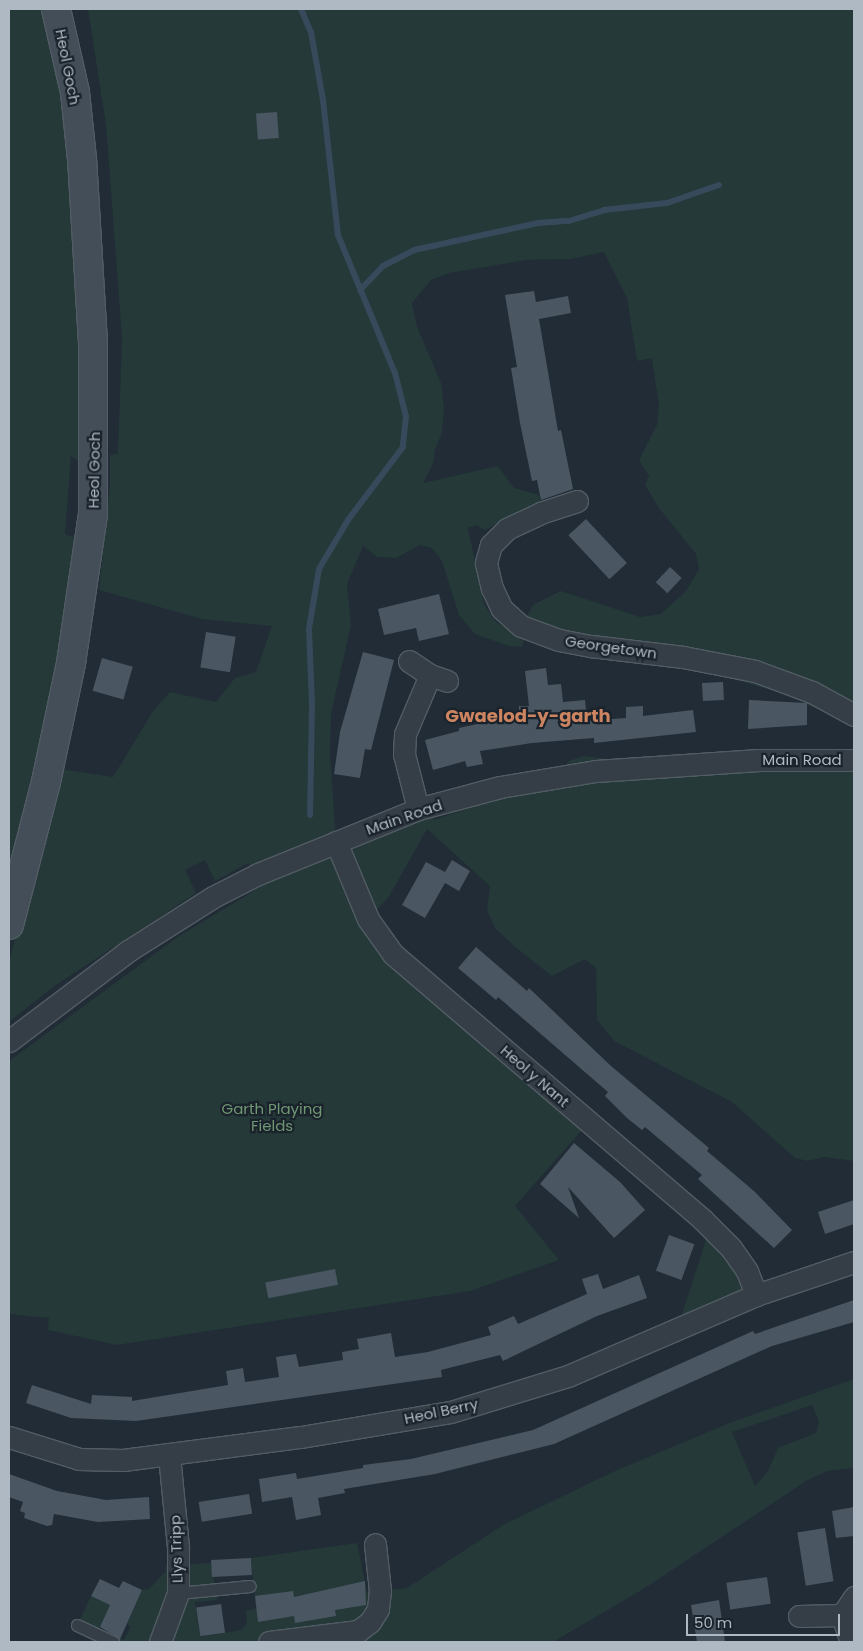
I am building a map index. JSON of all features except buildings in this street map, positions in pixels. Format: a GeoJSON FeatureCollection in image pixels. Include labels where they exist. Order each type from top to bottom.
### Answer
{"type":"FeatureCollection","features":[{"type":"Feature","properties":{"kind":"street","name":"Heol Goch"},"geometry":{"type":"LineString","coordinates":[[9,925],[46,782],[71,663],[93,514],[93,343],[83,169],[75,92],[56,9]]}},
{"type":"Feature","properties":{"kind":"street","name":"Georgetown"},"geometry":{"type":"LineString","coordinates":[[577,501],[507,529],[491,545],[486,563],[492,588],[502,608],[521,626],[559,640],[590,646],[683,657],[755,671],[812,692],[854,715]]}},
{"type":"Feature","properties":{"kind":"street"},"geometry":{"type":"LineString","coordinates":[[409,662],[438,678],[405,734],[405,763],[418,809]]}},
{"type":"Feature","properties":{"kind":"street","name":"Main Road"},"geometry":{"type":"LineString","coordinates":[[9,1041],[128,951],[213,897],[258,874],[418,809],[500,787],[596,771],[759,760],[854,760]]}},
{"type":"Feature","properties":{"kind":"street","name":"Heol y Nant"},"geometry":{"type":"LineString","coordinates":[[336,842],[368,919],[393,954],[703,1220],[731,1248],[747,1271],[756,1295]]}},
{"type":"Feature","properties":{"kind":"street","name":"Heol Berry"},"geometry":{"type":"LineString","coordinates":[[9,1437],[79,1459],[123,1460],[169,1456],[451,1412],[568,1376],[756,1295],[854,1262]]}},
{"type":"Feature","properties":{"kind":"street","name":"Llys Tripp"},"geometry":{"type":"LineString","coordinates":[[163,1641],[178,1593],[178,1547],[169,1456]]}},
{"type":"Feature","properties":{"kind":"street"},"geometry":{"type":"LineString","coordinates":[[269,1642],[358,1631],[370,1622],[378,1609],[380,1591],[375,1544]]}},
{"type":"Feature","properties":{"kind":"street"},"geometry":{"type":"LineString","coordinates":[[842,1615],[854,1597]]}},
{"type":"Feature","properties":{"kind":"street"},"geometry":{"type":"LineString","coordinates":[[799,1616],[842,1615]]}},
{"type":"Feature","properties":{"kind":"street"},"geometry":{"type":"LineString","coordinates":[[842,1615],[851,1642]]}},
{"type":"Feature","properties":{"kind":"lane"},"geometry":{"type":"LineString","coordinates":[[178,1593],[250,1586]]}},
{"type":"Feature","properties":{"kind":"lane"},"geometry":{"type":"LineString","coordinates":[[77,1625],[113,1642]]}},
{"type":"Feature","properties":{"kind":"green space"},"geometry":{"type":"Polygon","coordinates":[[[9,9],[50,9],[67,79],[90,468],[71,456],[65,534],[83,541],[9,901],[9,9]]]}},
{"type":"Feature","properties":{"kind":"green space","name":"Garth Playing Fields"},"geometry":{"type":"Polygon","coordinates":[[[88,9],[854,9],[854,725],[781,693],[719,675],[521,626],[533,605],[561,591],[640,617],[661,614],[686,591],[699,569],[696,554],[659,508],[645,485],[649,476],[639,460],[657,425],[659,406],[652,358],[637,361],[627,298],[604,252],[570,259],[526,260],[449,273],[431,280],[412,303],[417,327],[441,383],[444,408],[442,433],[435,449],[433,464],[423,483],[498,466],[514,488],[539,495],[541,503],[485,530],[476,525],[468,528],[484,604],[495,621],[524,641],[522,647],[509,646],[475,634],[459,615],[442,561],[432,548],[420,545],[396,558],[377,557],[363,546],[347,584],[351,625],[331,714],[330,753],[336,841],[432,806],[434,820],[500,798],[546,790],[569,761],[584,756],[663,765],[854,760],[854,1161],[824,1157],[808,1161],[795,1158],[732,1102],[614,1041],[597,1020],[596,968],[585,959],[552,976],[514,946],[495,928],[487,910],[490,886],[427,829],[388,898],[368,919],[589,1122],[515,1206],[559,1260],[470,1291],[117,1345],[48,1330],[49,1318],[9,1314],[9,1061],[179,936],[272,880],[258,874],[248,863],[215,881],[205,860],[185,870],[196,893],[53,987],[9,1022],[9,962],[60,769],[113,777],[153,711],[170,692],[216,702],[235,678],[256,672],[272,626],[202,619],[99,590],[110,485],[110,455],[118,454],[122,337],[106,125],[88,9]]]}},
{"type":"Feature","properties":{"kind":"green space"},"geometry":{"type":"Polygon","coordinates":[[[710,1228],[756,1295],[677,1329],[710,1228]]]}},
{"type":"Feature","properties":{"kind":"green space"},"geometry":{"type":"Polygon","coordinates":[[[854,1379],[854,1468],[827,1471],[806,1481],[645,1588],[553,1642],[95,1642],[74,1632],[91,1596],[110,1605],[99,1629],[124,1640],[131,1626],[127,1624],[142,1590],[149,1589],[166,1571],[165,1565],[211,1563],[217,1600],[195,1602],[200,1637],[242,1630],[247,1623],[246,1611],[256,1608],[251,1558],[357,1543],[367,1592],[407,1588],[503,1525],[615,1471],[732,1422],[854,1379]],[[812,1405],[732,1432],[755,1486],[768,1471],[778,1448],[816,1433],[819,1422],[812,1405]]]}},
{"type":"Feature","properties":{"kind":"waterway"},"geometry":{"type":"LineString","coordinates":[[301,9],[311,32],[323,100],[338,235],[395,373],[406,416],[403,447],[348,520],[319,569],[309,629],[312,704],[310,815]]}},
{"type":"Feature","properties":{"kind":"waterway"},"geometry":{"type":"LineString","coordinates":[[360,290],[383,266],[414,250],[538,223],[569,221],[604,210],[667,203],[719,185]]}},
{"type":"Feature","properties":{"kind":"district","name":"Gwaelod-y-garth"},"geometry":{"type":"Point","coordinates":[528,716]}}]}
